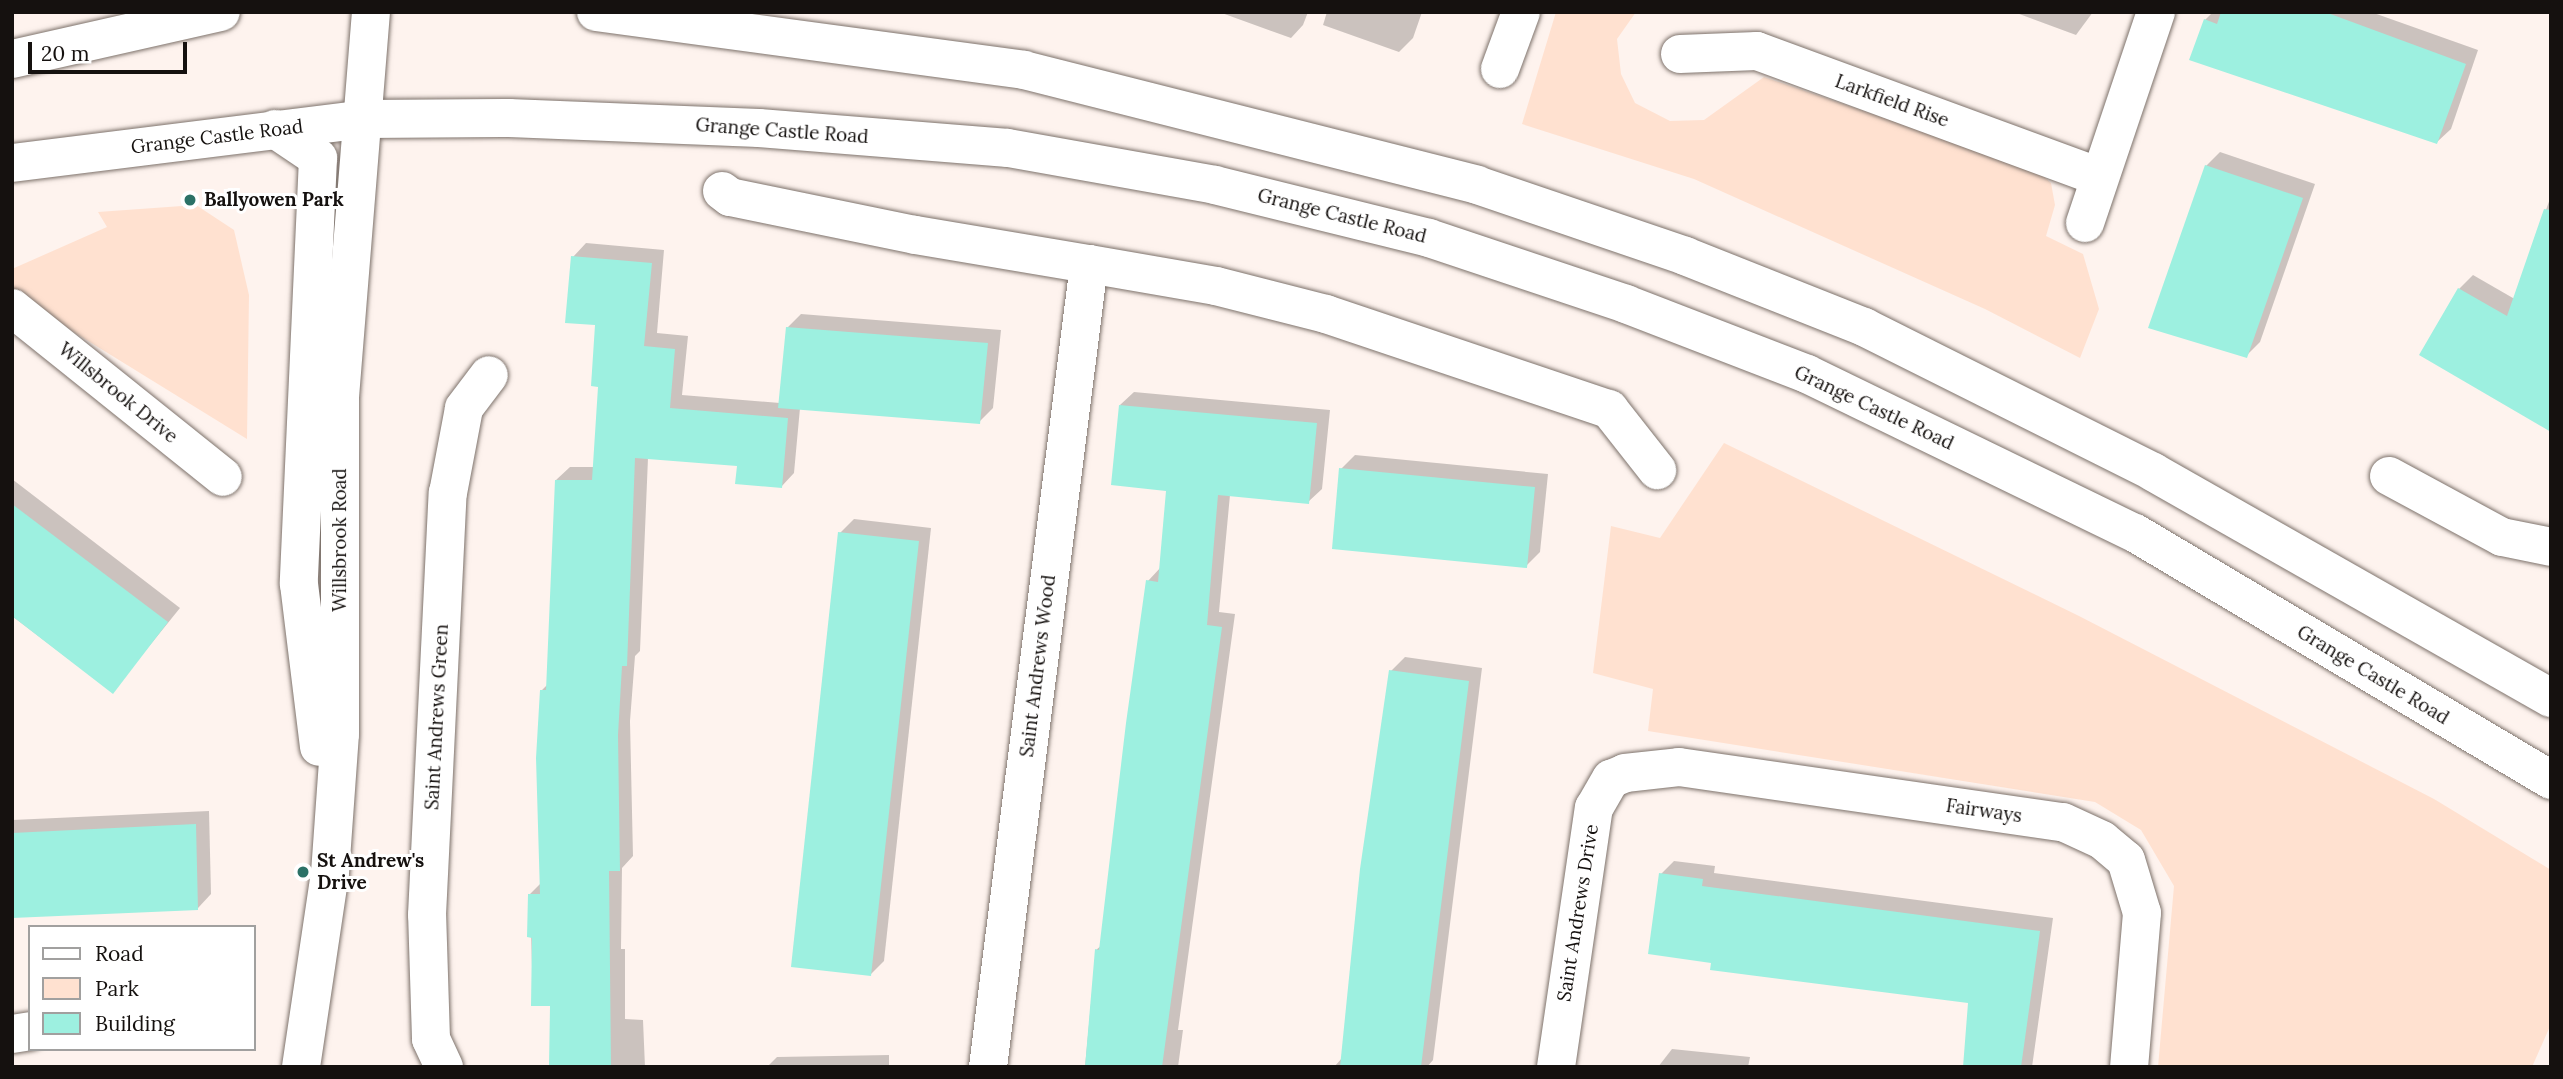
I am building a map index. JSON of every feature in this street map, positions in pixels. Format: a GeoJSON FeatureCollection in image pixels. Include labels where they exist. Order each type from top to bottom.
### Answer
{"type":"FeatureCollection","features":[{"type":"Feature","properties":{"kind":"street"},"geometry":{"type":"LineString","coordinates":[[12,59],[220,12]]}},
{"type":"Feature","properties":{"kind":"street","name":"Willsbrook Road"},"geometry":{"type":"LineString","coordinates":[[301,1067],[331,849],[340,734],[340,397],[365,119],[371,12]]}},
{"type":"Feature","properties":{"kind":"street"},"geometry":{"type":"LineString","coordinates":[[596,12],[1024,71],[1477,185],[1672,252],[1864,327],[2140,466],[2551,698]]}},
{"type":"Feature","properties":{"kind":"street"},"geometry":{"type":"LineString","coordinates":[[1500,69],[1521,12]]}},
{"type":"Feature","properties":{"kind":"street"},"geometry":{"type":"LineString","coordinates":[[2085,223],[2156,12]]}},
{"type":"Feature","properties":{"kind":"street","name":"Larkfield Rise"},"geometry":{"type":"LineString","coordinates":[[1681,54],[1757,51],[2099,177]]}},
{"type":"Feature","properties":{"kind":"street","name":"Grange Castle Road"},"geometry":{"type":"LineString","coordinates":[[12,163],[365,119],[509,118],[759,128],[1008,148],[1215,184],[1429,238],[1626,304],[1807,374],[2135,533],[2551,780]]}},
{"type":"Feature","properties":{"kind":"street"},"geometry":{"type":"LineString","coordinates":[[275,129],[317,158],[299,584],[331,849]]}},
{"type":"Feature","properties":{"kind":"street"},"geometry":{"type":"LineString","coordinates":[[722,191],[730,197],[915,235],[1216,286],[1326,314],[1609,409],[1657,470]]}},
{"type":"Feature","properties":{"kind":"street","name":"Saint Andrews Wood"},"geometry":{"type":"LineString","coordinates":[[988,1067],[1089,264]]}},
{"type":"Feature","properties":{"kind":"street","name":"Willsbrook Drive"},"geometry":{"type":"LineString","coordinates":[[12,308],[223,477]]}},
{"type":"Feature","properties":{"kind":"street","name":"Saint Andrews Green"},"geometry":{"type":"LineString","coordinates":[[444,1067],[431,1040],[427,915],[447,493],[464,408],[489,375]]}},
{"type":"Feature","properties":{"kind":"street"},"geometry":{"type":"LineString","coordinates":[[2389,476],[2502,537],[2551,547]]}},
{"type":"Feature","properties":{"kind":"street","name":"Fairways"},"geometry":{"type":"LineString","coordinates":[[1625,773],[1679,768],[2063,822],[2102,839],[2126,860],[2142,912],[2129,1067]]}},
{"type":"Feature","properties":{"kind":"street","name":"Saint Andrews Drive"},"geometry":{"type":"LineString","coordinates":[[1556,1067],[1594,808],[1611,779],[1625,773]]}},
{"type":"Feature","properties":{"kind":"green space"},"geometry":{"type":"Polygon","coordinates":[[[1556,12],[1636,12],[1617,39],[1621,74],[1635,103],[1670,121],[1704,120],[1764,77],[2036,170],[2051,183],[2055,205],[2046,236],[2083,254],[2099,309],[2080,358],[1985,309],[1694,179],[1522,124],[1556,12]]]}},
{"type":"Feature","properties":{"kind":"green space"},"geometry":{"type":"Polygon","coordinates":[[[196,205],[234,230],[249,295],[247,439],[12,294],[12,269],[107,227],[98,212],[196,205]]]}},
{"type":"Feature","properties":{"kind":"green space"},"geometry":{"type":"Polygon","coordinates":[[[1724,443],[2079,616],[2434,799],[2551,870],[2551,1024],[2532,1067],[2158,1067],[2174,886],[2141,830],[2095,802],[1648,731],[1653,689],[1593,673],[1611,526],[1660,538],[1724,443]]]}},
{"type":"Feature","properties":{"kind":"building"},"geometry":{"type":"Polygon","coordinates":[[[2221,12],[2325,12],[2466,64],[2437,144],[2189,60],[2204,19],[2217,24],[2221,12]]]}},
{"type":"Feature","properties":{"kind":"building"},"geometry":{"type":"Polygon","coordinates":[[[2205,165],[2303,198],[2247,358],[2148,328],[2205,165]]]}},
{"type":"Feature","properties":{"kind":"building"},"geometry":{"type":"Polygon","coordinates":[[[2544,209],[2551,210],[2551,432],[2419,355],[2458,288],[2507,316],[2544,209]]]}},
{"type":"Feature","properties":{"kind":"building"},"geometry":{"type":"Polygon","coordinates":[[[571,256],[652,263],[644,346],[675,349],[670,408],[788,418],[782,488],[735,484],[737,466],[635,458],[627,666],[622,666],[618,735],[620,871],[609,871],[611,1067],[549,1067],[550,1006],[531,1006],[532,938],[527,937],[528,894],[540,894],[536,758],[540,690],[546,690],[555,480],[592,480],[598,387],[591,386],[595,325],[565,323],[571,256]]]}},
{"type":"Feature","properties":{"kind":"building"},"geometry":{"type":"Polygon","coordinates":[[[786,327],[988,343],[980,424],[778,408],[786,327]]]}},
{"type":"Feature","properties":{"kind":"building"},"geometry":{"type":"Polygon","coordinates":[[[1119,405],[1317,423],[1309,504],[1218,495],[1207,625],[1222,627],[1162,1067],[1085,1067],[1095,949],[1099,950],[1146,580],[1158,582],[1166,491],[1111,485],[1119,405]]]}},
{"type":"Feature","properties":{"kind":"building"},"geometry":{"type":"Polygon","coordinates":[[[1339,468],[1535,487],[1527,568],[1332,549],[1339,468]]]}},
{"type":"Feature","properties":{"kind":"building"},"geometry":{"type":"Polygon","coordinates":[[[12,504],[168,622],[113,694],[12,616],[12,504]]]}},
{"type":"Feature","properties":{"kind":"building"},"geometry":{"type":"Polygon","coordinates":[[[838,532],[919,541],[871,976],[791,967],[838,532]]]}},
{"type":"Feature","properties":{"kind":"building"},"geometry":{"type":"Polygon","coordinates":[[[1389,670],[1469,681],[1421,1067],[1340,1067],[1360,869],[1389,670]]]}},
{"type":"Feature","properties":{"kind":"building"},"geometry":{"type":"Polygon","coordinates":[[[196,824],[198,910],[12,918],[12,833],[196,824]]]}},
{"type":"Feature","properties":{"kind":"building"},"geometry":{"type":"Polygon","coordinates":[[[1659,873],[1703,879],[1702,886],[2040,931],[2021,1067],[1963,1067],[1968,1003],[1710,970],[1711,963],[1648,954],[1659,873]]]}},
{"type":"Feature","properties":{"kind":"place","name":"Ballyowen Park"},"geometry":{"type":"Point","coordinates":[190,200]}},
{"type":"Feature","properties":{"kind":"place","name":"St Andrew's Drive"},"geometry":{"type":"Point","coordinates":[303,872]}}]}
